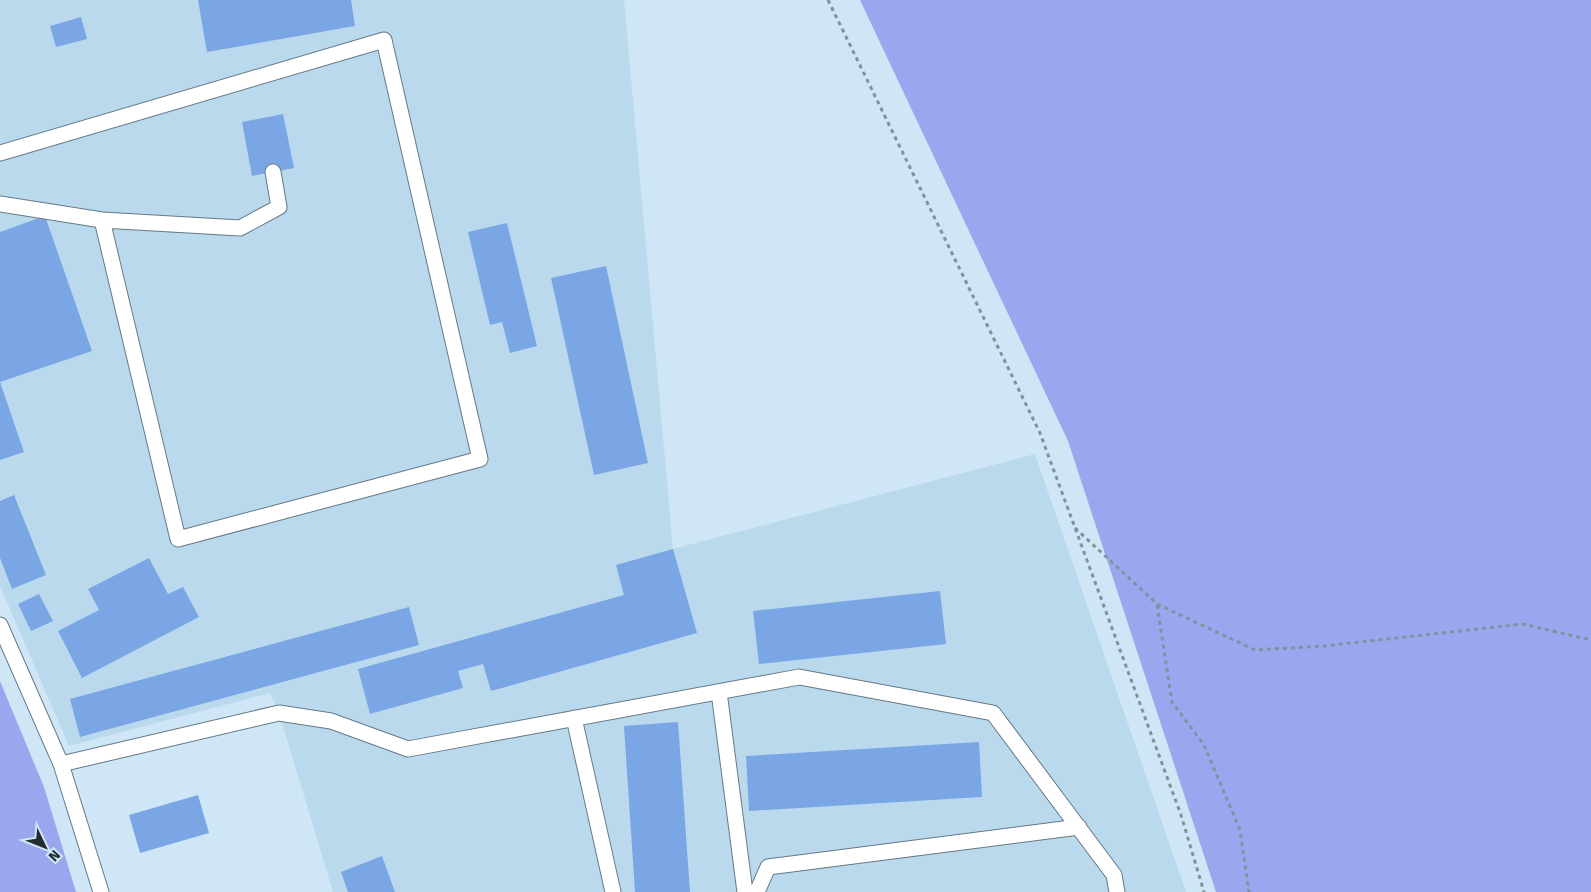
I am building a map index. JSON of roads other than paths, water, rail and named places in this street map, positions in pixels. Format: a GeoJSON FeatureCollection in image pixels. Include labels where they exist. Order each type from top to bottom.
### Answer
{"type":"FeatureCollection","features":[{"type":"Feature","properties":{"kind":"lane"},"geometry":{"type":"LineString","coordinates":[[0,153],[384,40],[480,459],[178,539],[102,220]]}},
{"type":"Feature","properties":{"kind":"lane"},"geometry":{"type":"LineString","coordinates":[[0,204],[102,220],[240,228],[279,207],[273,172]]}},
{"type":"Feature","properties":{"kind":"lane"},"geometry":{"type":"LineString","coordinates":[[0,625],[61,764],[101,892]]}},
{"type":"Feature","properties":{"kind":"lane"},"geometry":{"type":"LineString","coordinates":[[61,764],[279,712],[332,720],[408,749],[799,678],[993,713],[1114,875],[1117,892]]}},
{"type":"Feature","properties":{"kind":"lane"},"geometry":{"type":"LineString","coordinates":[[719,692],[745,892]]}},
{"type":"Feature","properties":{"kind":"lane"},"geometry":{"type":"LineString","coordinates":[[574,718],[613,892]]}},
{"type":"Feature","properties":{"kind":"lane"},"geometry":{"type":"LineString","coordinates":[[757,892],[768,867],[1079,827]]}}]}
